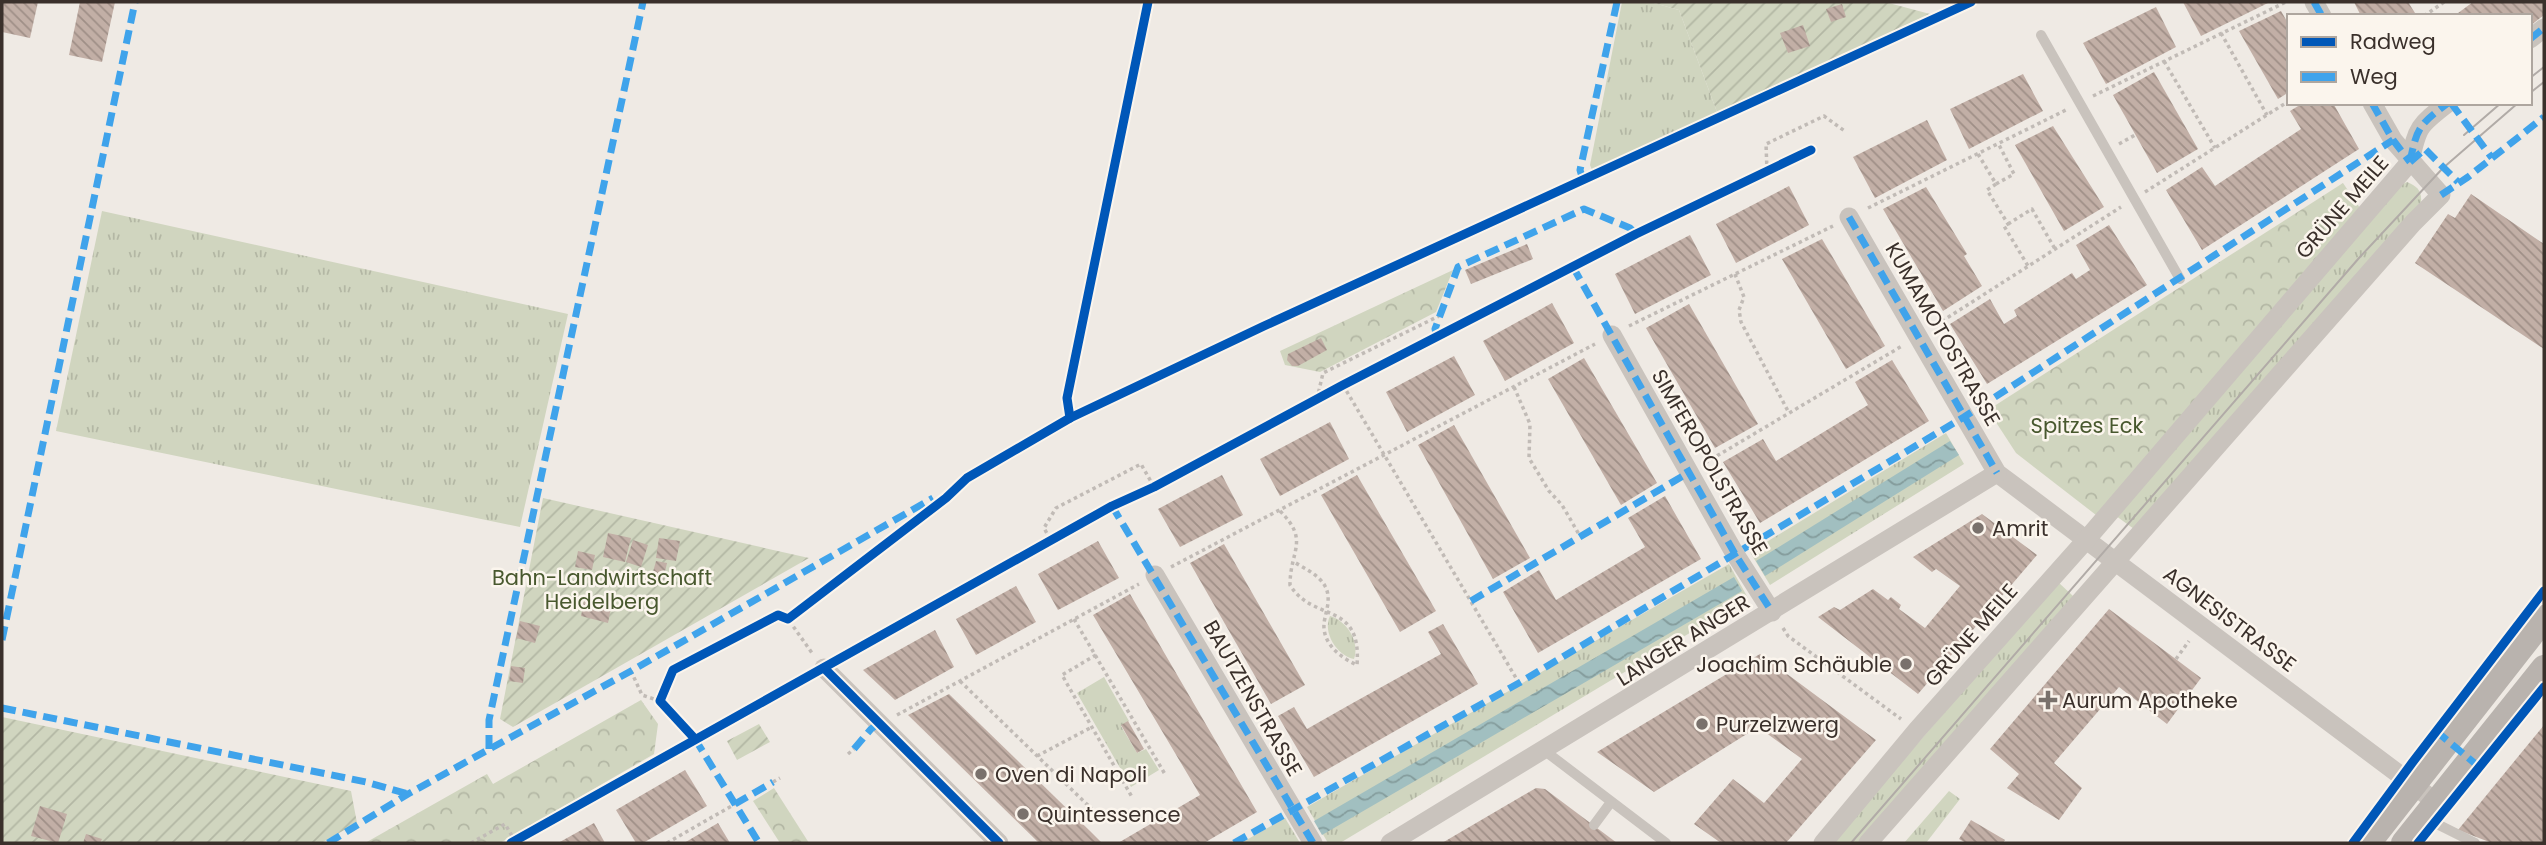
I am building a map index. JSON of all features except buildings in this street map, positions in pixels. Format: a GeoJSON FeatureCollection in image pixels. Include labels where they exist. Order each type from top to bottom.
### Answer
{"type":"FeatureCollection","features":[{"type":"Feature","properties":{"kind":"main road"},"geometry":{"type":"LineString","coordinates":[[2368,843],[2544,618]]}},
{"type":"Feature","properties":{"kind":"main road"},"geometry":{"type":"LineString","coordinates":[[2404,843],[2540,680]]}},
{"type":"Feature","properties":{"kind":"street"},"geometry":{"type":"LineString","coordinates":[[2373,105],[2393,140],[2410,162]]}},
{"type":"Feature","properties":{"kind":"street"},"geometry":{"type":"LineString","coordinates":[[2410,162],[2416,135],[2422,123],[2445,105]]}},
{"type":"Feature","properties":{"kind":"street","name":"GRÜNE MEILE"},"geometry":{"type":"LineString","coordinates":[[1823,843],[1917,730],[2086,540],[2410,162],[2441,195],[2404,233],[1868,843]]}},
{"type":"Feature","properties":{"kind":"street","name":"KUMAMOTOSTRASSE"},"geometry":{"type":"LineString","coordinates":[[1849,217],[1997,473]]}},
{"type":"Feature","properties":{"kind":"street","name":"SIMFEROPOLSTRASSE"},"geometry":{"type":"LineString","coordinates":[[1612,335],[1772,612]]}},
{"type":"Feature","properties":{"kind":"street","name":"AGNESISTRASSE"},"geometry":{"type":"LineString","coordinates":[[1997,473],[2412,784],[2430,809]]}},
{"type":"Feature","properties":{"kind":"street","name":"LANGER ANGER"},"geometry":{"type":"LineString","coordinates":[[1390,843],[1545,751],[1997,473]]}},
{"type":"Feature","properties":{"kind":"street","name":"BAUTZENSTRASSE"},"geometry":{"type":"LineString","coordinates":[[1155,575],[1313,843]]}},
{"type":"Feature","properties":{"kind":"street"},"geometry":{"type":"LineString","coordinates":[[824,668],[999,843]]}},
{"type":"Feature","properties":{"kind":"lane"},"geometry":{"type":"LineString","coordinates":[[2041,35],[2180,279]]}},
{"type":"Feature","properties":{"kind":"lane"},"geometry":{"type":"LineString","coordinates":[[1545,751],[1666,843]]}},
{"type":"Feature","properties":{"kind":"lane"},"geometry":{"type":"LineString","coordinates":[[1594,825],[1611,802]]}},
{"type":"Feature","properties":{"kind":"lane"},"geometry":{"type":"LineString","coordinates":[[2430,809],[2475,843]]}},
{"type":"Feature","properties":{"kind":"path"},"geometry":{"type":"LineString","coordinates":[[879,723],[1612,335],[2286,2]]}},
{"type":"Feature","properties":{"kind":"path"},"geometry":{"type":"LineString","coordinates":[[2427,14],[2444,2]]}},
{"type":"Feature","properties":{"kind":"path"},"geometry":{"type":"LineString","coordinates":[[2221,33],[2267,116]]}},
{"type":"Feature","properties":{"kind":"path"},"geometry":{"type":"LineString","coordinates":[[2164,61],[2215,148]]}},
{"type":"Feature","properties":{"kind":"path"},"geometry":{"type":"LineString","coordinates":[[1689,472],[1917,337],[2287,102]]}},
{"type":"Feature","properties":{"kind":"path"},"geometry":{"type":"LineString","coordinates":[[1767,172],[1766,144],[1824,116],[1846,132]]}},
{"type":"Feature","properties":{"kind":"path"},"geometry":{"type":"LineString","coordinates":[[1998,143],[2014,174],[1987,190],[2008,224]]}},
{"type":"Feature","properties":{"kind":"path"},"geometry":{"type":"LineString","coordinates":[[1978,153],[1996,184]]}},
{"type":"Feature","properties":{"kind":"path"},"geometry":{"type":"LineString","coordinates":[[2028,266],[2004,226],[2032,209],[2055,249]]}},
{"type":"Feature","properties":{"kind":"path"},"geometry":{"type":"LineString","coordinates":[[1735,274],[1744,297],[1738,310],[1741,322],[1789,413]]}},
{"type":"Feature","properties":{"kind":"path"},"geometry":{"type":"LineString","coordinates":[[1317,399],[1323,373],[1439,316]]}},
{"type":"Feature","properties":{"kind":"path"},"geometry":{"type":"LineString","coordinates":[[1343,385],[1519,683]]}},
{"type":"Feature","properties":{"kind":"path"},"geometry":{"type":"LineString","coordinates":[[1514,387],[1530,424],[1529,458],[1580,536]]}},
{"type":"Feature","properties":{"kind":"path"},"geometry":{"type":"LineString","coordinates":[[1051,539],[1044,528],[1056,508],[1129,470],[1141,464],[1154,486]]}},
{"type":"Feature","properties":{"kind":"path"},"geometry":{"type":"LineString","coordinates":[[788,619],[946,498],[967,478]]}},
{"type":"Feature","properties":{"kind":"path"},"geometry":{"type":"LineString","coordinates":[[1280,511],[1296,532],[1297,543],[1290,584],[1295,593],[1313,606],[1328,611],[1341,618],[1351,628],[1358,647],[1357,665],[1343,659],[1331,646],[1324,629],[1328,611],[1325,584],[1294,562]]}},
{"type":"Feature","properties":{"kind":"path"},"geometry":{"type":"LineString","coordinates":[[1772,612],[1788,636],[1917,730]]}},
{"type":"Feature","properties":{"kind":"path"},"geometry":{"type":"LineString","coordinates":[[660,701],[673,670],[778,615],[788,619],[824,668]]}},
{"type":"Feature","properties":{"kind":"path"},"geometry":{"type":"LineString","coordinates":[[1074,619],[1166,776]]}},
{"type":"Feature","properties":{"kind":"path"},"geometry":{"type":"LineString","coordinates":[[1096,655],[1062,675],[1132,797]]}},
{"type":"Feature","properties":{"kind":"path"},"geometry":{"type":"LineString","coordinates":[[631,671],[642,695],[660,701],[695,739]]}},
{"type":"Feature","properties":{"kind":"path"},"geometry":{"type":"LineString","coordinates":[[960,681],[1100,817]]}},
{"type":"Feature","properties":{"kind":"path"},"geometry":{"type":"LineString","coordinates":[[1037,757],[1092,727]]}},
{"type":"Feature","properties":{"kind":"path"},"geometry":{"type":"LineString","coordinates":[[848,754],[854,749]]}},
{"type":"Feature","properties":{"kind":"path"},"geometry":{"type":"LineString","coordinates":[[774,782],[780,778]]}},
{"type":"Feature","properties":{"kind":"path"},"geometry":{"type":"LineString","coordinates":[[667,843],[735,804]]}},
{"type":"Feature","properties":{"kind":"path"},"geometry":{"type":"LineString","coordinates":[[471,843],[505,824],[515,841]]}},
{"type":"Feature","properties":{"kind":"green space"},"geometry":{"type":"Polygon","coordinates":[[[1622,2],[1650,2],[1679,10],[1717,112],[1592,170],[1590,165],[1622,2]]]}},
{"type":"Feature","properties":{"kind":"green space"},"geometry":{"type":"Polygon","coordinates":[[[1650,2],[1885,2],[1930,14],[1717,112],[1679,10],[1650,2]]]}},
{"type":"Feature","properties":{"kind":"green space"},"geometry":{"type":"Polygon","coordinates":[[[2407,182],[2418,189],[2421,202],[2134,529],[2112,513],[2400,185],[2407,182]]]}},
{"type":"Feature","properties":{"kind":"green space","name":"Spitzes Eck"},"geometry":{"type":"Polygon","coordinates":[[[2343,183],[2362,211],[2096,515],[2016,453],[1988,410],[2343,183]]]}},
{"type":"Feature","properties":{"kind":"green space"},"geometry":{"type":"Polygon","coordinates":[[[102,211],[568,314],[520,527],[56,431],[102,211]]]}},
{"type":"Feature","properties":{"kind":"green space"},"geometry":{"type":"Polygon","coordinates":[[[1453,270],[1436,312],[1320,372],[1285,365],[1280,351],[1453,270]]]}},
{"type":"Feature","properties":{"kind":"green space"},"geometry":{"type":"Polygon","coordinates":[[[1946,433],[1964,464],[1770,585],[1750,552],[1946,433]]]}},
{"type":"Feature","properties":{"kind":"green space","name":"Bahn-Landwirtschaft Heidelberg"},"geometry":{"type":"Polygon","coordinates":[[[543,498],[809,558],[513,727],[500,719],[543,498]]]}},
{"type":"Feature","properties":{"kind":"green space"},"geometry":{"type":"Polygon","coordinates":[[[1729,564],[1748,598],[1340,843],[1328,843],[1307,807],[1729,564]]]}},
{"type":"Feature","properties":{"kind":"green space"},"geometry":{"type":"Polygon","coordinates":[[[2058,582],[2073,596],[1858,843],[1831,843],[2058,582]]]}},
{"type":"Feature","properties":{"kind":"green space"},"geometry":{"type":"Polygon","coordinates":[[[1330,616],[1342,622],[1351,633],[1355,646],[1354,659],[1342,653],[1333,642],[1328,629],[1330,616]]]}},
{"type":"Feature","properties":{"kind":"green space"},"geometry":{"type":"Polygon","coordinates":[[[1104,677],[1129,721],[1121,726],[1137,753],[1146,749],[1159,770],[1131,787],[1077,693],[1104,677]]]}},
{"type":"Feature","properties":{"kind":"green space"},"geometry":{"type":"Polygon","coordinates":[[[641,700],[658,724],[654,754],[500,843],[365,843],[487,774],[493,784],[641,700]]]}},
{"type":"Feature","properties":{"kind":"green space"},"geometry":{"type":"Polygon","coordinates":[[[2,717],[351,791],[357,823],[321,843],[2,843],[2,717]]]}},
{"type":"Feature","properties":{"kind":"green space"},"geometry":{"type":"Polygon","coordinates":[[[759,724],[770,742],[737,760],[727,741],[759,724]]]}},
{"type":"Feature","properties":{"kind":"green space"},"geometry":{"type":"Polygon","coordinates":[[[774,788],[809,843],[780,843],[753,801],[774,788]]]}},
{"type":"Feature","properties":{"kind":"green space"},"geometry":{"type":"Polygon","coordinates":[[[1949,791],[1960,799],[1926,843],[1904,843],[1949,791]]]}},
{"type":"Feature","properties":{"kind":"green space"},"geometry":{"type":"Polygon","coordinates":[[[1285,818],[1300,843],[1241,843],[1285,818]]]}},
{"type":"Feature","properties":{"kind":"water"},"geometry":{"type":"Polygon","coordinates":[[[1950,441],[1959,455],[1765,576],[1756,561],[1950,441]]]}},
{"type":"Feature","properties":{"kind":"water"},"geometry":{"type":"Polygon","coordinates":[[[1734,577],[1742,591],[1322,835],[1314,821],[1734,577]]]}},
{"type":"Feature","properties":{"kind":"tram line"},"geometry":{"type":"LineString","coordinates":[[2532,76],[2544,67]]}},
{"type":"Feature","properties":{"kind":"tram line"},"geometry":{"type":"LineString","coordinates":[[2532,91],[2544,82]]}},
{"type":"Feature","properties":{"kind":"tram line"},"geometry":{"type":"LineString","coordinates":[[2464,135],[2499,105]]}},
{"type":"Feature","properties":{"kind":"tram line"},"geometry":{"type":"LineString","coordinates":[[1851,843],[2359,258],[2443,168],[2516,105]]}},
{"type":"Feature","properties":{"kind":"marked path"},"geometry":{"type":"LineString","coordinates":[[2,640],[135,2]]}},
{"type":"Feature","properties":{"kind":"marked path"},"geometry":{"type":"LineString","coordinates":[[489,749],[489,720],[643,2]]}},
{"type":"Feature","properties":{"kind":"marked path"},"geometry":{"type":"LineString","coordinates":[[1583,180],[1580,170],[1617,2]]}},
{"type":"Feature","properties":{"kind":"marked path"},"geometry":{"type":"LineString","coordinates":[[2314,2],[2321,14]]}},
{"type":"Feature","properties":{"kind":"marked path"},"geometry":{"type":"LineString","coordinates":[[2532,37],[2544,28]]}},
{"type":"Feature","properties":{"kind":"marked path"},"geometry":{"type":"LineString","coordinates":[[2373,105],[2393,140],[2410,162]]}},
{"type":"Feature","properties":{"kind":"marked path"},"geometry":{"type":"LineString","coordinates":[[2410,162],[2417,134],[2446,105]]}},
{"type":"Feature","properties":{"kind":"marked path"},"geometry":{"type":"LineString","coordinates":[[2452,105],[2492,158]]}},
{"type":"Feature","properties":{"kind":"marked path"},"geometry":{"type":"LineString","coordinates":[[2441,195],[2544,117]]}},
{"type":"Feature","properties":{"kind":"marked path"},"geometry":{"type":"LineString","coordinates":[[1234,843],[1519,683],[1964,417],[2393,140]]}},
{"type":"Feature","properties":{"kind":"marked path"},"geometry":{"type":"LineString","coordinates":[[2410,162],[2425,149],[2458,182]]}},
{"type":"Feature","properties":{"kind":"marked path"},"geometry":{"type":"LineString","coordinates":[[1437,337],[1435,329],[1458,267],[1584,209],[1630,228],[1636,234]]}},
{"type":"Feature","properties":{"kind":"marked path"},"geometry":{"type":"LineString","coordinates":[[1849,217],[1997,473]]}},
{"type":"Feature","properties":{"kind":"marked path"},"geometry":{"type":"LineString","coordinates":[[1573,267],[1735,554],[1772,612]]}},
{"type":"Feature","properties":{"kind":"marked path"},"geometry":{"type":"LineString","coordinates":[[1471,601],[1688,473]]}},
{"type":"Feature","properties":{"kind":"marked path"},"geometry":{"type":"LineString","coordinates":[[328,843],[408,794],[631,671],[933,498]]}},
{"type":"Feature","properties":{"kind":"marked path"},"geometry":{"type":"LineString","coordinates":[[1112,506],[1313,843]]}},
{"type":"Feature","properties":{"kind":"marked path"},"geometry":{"type":"LineString","coordinates":[[2,708],[366,782],[408,794]]}},
{"type":"Feature","properties":{"kind":"marked path"},"geometry":{"type":"LineString","coordinates":[[854,749],[879,723]]}},
{"type":"Feature","properties":{"kind":"marked path"},"geometry":{"type":"LineString","coordinates":[[2436,731],[2478,766]]}},
{"type":"Feature","properties":{"kind":"marked path"},"geometry":{"type":"LineString","coordinates":[[695,739],[759,843]]}},
{"type":"Feature","properties":{"kind":"marked path"},"geometry":{"type":"LineString","coordinates":[[735,804],[773,782]]}},
{"type":"Feature","properties":{"kind":"cycle path"},"geometry":{"type":"LineString","coordinates":[[1070,418],[1067,398],[1148,2]]}},
{"type":"Feature","properties":{"kind":"cycle path"},"geometry":{"type":"LineString","coordinates":[[695,739],[660,701],[673,670],[778,615],[788,619],[946,498],[967,478],[1070,418],[1264,326],[1971,2]]}},
{"type":"Feature","properties":{"kind":"cycle path"},"geometry":{"type":"LineString","coordinates":[[511,843],[1112,506],[1154,487],[1343,385],[1636,234],[1811,150]]}},
{"type":"Feature","properties":{"kind":"cycle path"},"geometry":{"type":"LineString","coordinates":[[2353,843],[2544,591]]}},
{"type":"Feature","properties":{"kind":"cycle path"},"geometry":{"type":"LineString","coordinates":[[824,668],[999,843]]}},
{"type":"Feature","properties":{"kind":"cycle path"},"geometry":{"type":"LineString","coordinates":[[2418,843],[2544,687]]}},
{"type":"Feature","properties":{"kind":"place","name":"Amrit"},"geometry":{"type":"Point","coordinates":[1978,528]}},
{"type":"Feature","properties":{"kind":"place","name":"Joachim Schäuble"},"geometry":{"type":"Point","coordinates":[1906,664]}},
{"type":"Feature","properties":{"kind":"place","name":"Aurum Apotheke"},"geometry":{"type":"Point","coordinates":[2048,700]}},
{"type":"Feature","properties":{"kind":"place","name":"Purzelzwerg"},"geometry":{"type":"Point","coordinates":[1702,724]}},
{"type":"Feature","properties":{"kind":"place","name":"Oven di Napoli"},"geometry":{"type":"Point","coordinates":[981,774]}},
{"type":"Feature","properties":{"kind":"place","name":"Quintessence"},"geometry":{"type":"Point","coordinates":[1023,814]}}]}
